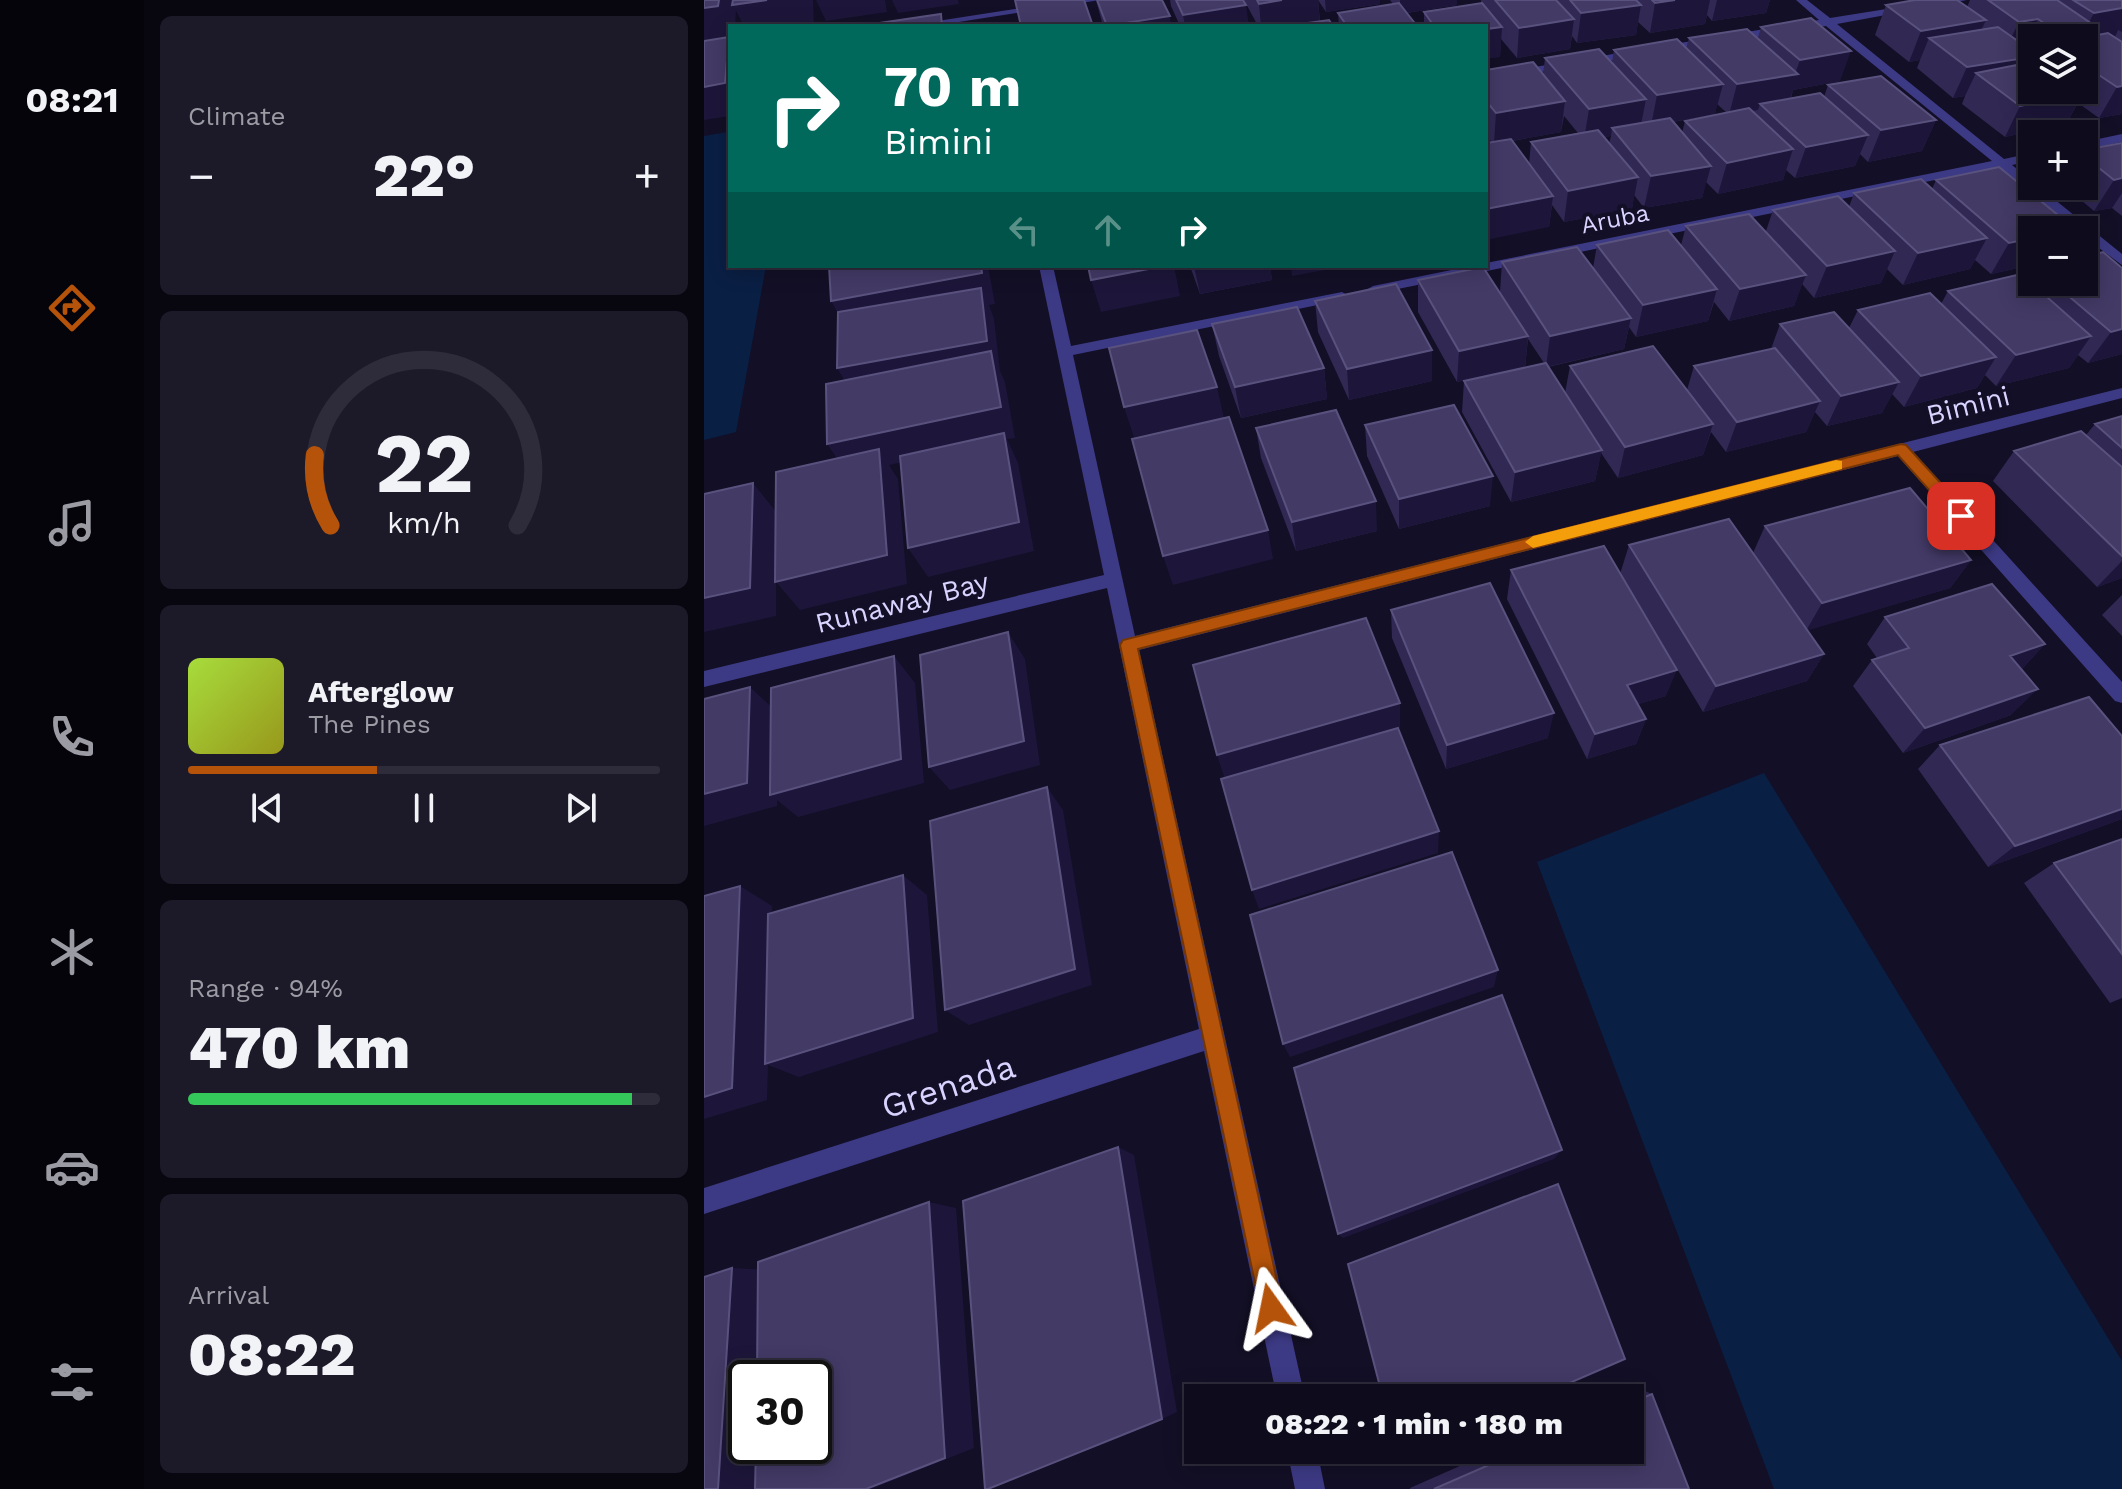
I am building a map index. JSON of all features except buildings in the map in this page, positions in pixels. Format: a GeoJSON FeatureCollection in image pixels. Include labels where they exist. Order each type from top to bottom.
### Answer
{"type":"FeatureCollection","features":[{"type":"Feature","properties":{"kind":"street"},"geometry":{"type":"LineString","coordinates":[[989,0],[993,20]]}},
{"type":"Feature","properties":{"kind":"street"},"geometry":{"type":"LineString","coordinates":[[938,24],[993,20],[1095,0]]}},
{"type":"Feature","properties":{"kind":"street"},"geometry":{"type":"LineString","coordinates":[[1801,0],[2066,216]]}},
{"type":"Feature","properties":{"kind":"street"},"geometry":{"type":"LineString","coordinates":[[1488,78],[1962,0]]}},
{"type":"Feature","properties":{"kind":"street"},"geometry":{"type":"LineString","coordinates":[[2098,143],[2122,138]]}},
{"type":"Feature","properties":{"kind":"street","name":"Aruba"},"geometry":{"type":"LineString","coordinates":[[1488,266],[2018,160]]}},
{"type":"Feature","properties":{"kind":"street"},"geometry":{"type":"LineString","coordinates":[[2098,241],[2122,261]]}},
{"type":"Feature","properties":{"kind":"street"},"geometry":{"type":"LineString","coordinates":[[1046,268],[1288,1384]]}},
{"type":"Feature","properties":{"kind":"street","name":"Aruba"},"geometry":{"type":"LineString","coordinates":[[1065,352],[1481,268]]}},
{"type":"Feature","properties":{"kind":"street","name":"Bimini"},"geometry":{"type":"LineString","coordinates":[[1129,645],[2122,393]]}},
{"type":"Feature","properties":{"kind":"street"},"geometry":{"type":"LineString","coordinates":[[1901,449],[2122,695]]}},
{"type":"Feature","properties":{"kind":"street","name":"Runaway Bay"},"geometry":{"type":"LineString","coordinates":[[704,679],[1114,579]]}},
{"type":"Feature","properties":{"kind":"street","name":"Grenada"},"geometry":{"type":"LineString","coordinates":[[704,1201],[1213,1036]]}},
{"type":"Feature","properties":{"kind":"street"},"geometry":{"type":"LineString","coordinates":[[1305,1464],[1310,1489]]}},
{"type":"Feature","properties":{"kind":"water"},"geometry":{"type":"Polygon","coordinates":[[[728,132],[728,268],[766,268],[736,432],[704,440],[704,136],[728,132]]]}},
{"type":"Feature","properties":{"kind":"water"},"geometry":{"type":"Polygon","coordinates":[[[1764,773],[2122,1361],[2122,1489],[1774,1489],[1537,862],[1764,773]]]}},
{"type":"Feature","properties":{"kind":"slow traffic"},"geometry":{"type":"LineString","coordinates":[[1533,542],[1836,465]]}},
{"type":"Feature","properties":{"kind":"route"},"geometry":{"type":"LineString","coordinates":[[1271,1308],[1129,645],[1901,449],[1961,516]]}}]}
